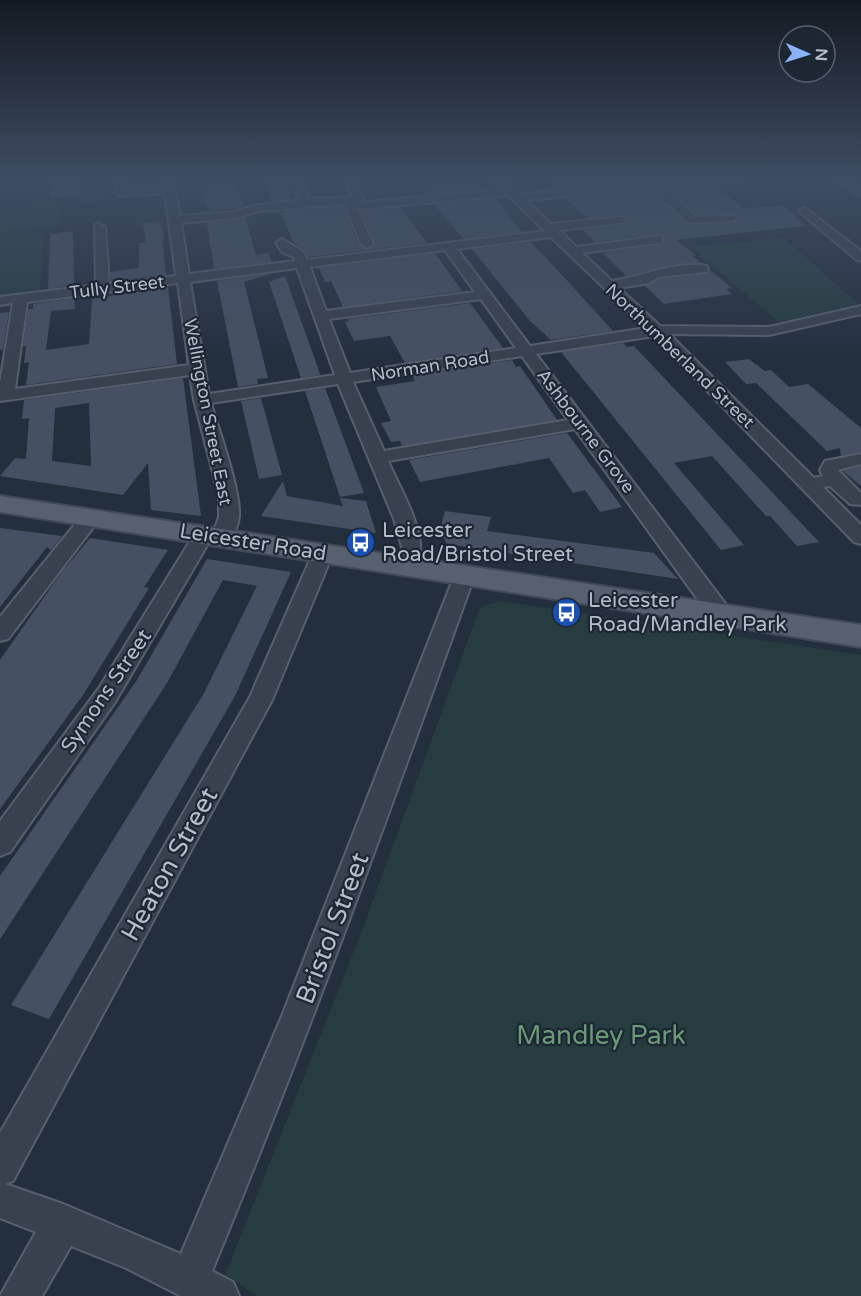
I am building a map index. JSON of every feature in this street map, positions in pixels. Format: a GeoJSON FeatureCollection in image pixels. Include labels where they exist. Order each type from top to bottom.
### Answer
{"type":"FeatureCollection","features":[{"type":"Feature","properties":{"kind":"main road","name":"Leicester Road"},"geometry":{"type":"LineString","coordinates":[[0,504],[861,636]]}},
{"type":"Feature","properties":{"kind":"street"},"geometry":{"type":"LineString","coordinates":[[100,238],[103,289]]}},
{"type":"Feature","properties":{"kind":"street","name":"Wellington Street East"},"geometry":{"type":"LineString","coordinates":[[177,238],[202,400],[228,496],[229,517],[213,537]]}},
{"type":"Feature","properties":{"kind":"street"},"geometry":{"type":"LineString","coordinates":[[365,238],[367,244]]}},
{"type":"Feature","properties":{"kind":"street","name":"Tully Street"},"geometry":{"type":"LineString","coordinates":[[0,301],[504,238]]}},
{"type":"Feature","properties":{"kind":"street","name":"Northumberland Street"},"geometry":{"type":"LineString","coordinates":[[560,238],[657,331],[861,537]]}},
{"type":"Feature","properties":{"kind":"street"},"geometry":{"type":"LineString","coordinates":[[838,238],[861,257]]}},
{"type":"Feature","properties":{"kind":"street"},"geometry":{"type":"LineString","coordinates":[[573,251],[658,239]]}},
{"type":"Feature","properties":{"kind":"street"},"geometry":{"type":"LineString","coordinates":[[282,243],[286,249],[299,255],[344,379],[404,519],[412,547],[408,565]]}},
{"type":"Feature","properties":{"kind":"street","name":"Ashbourne Grove"},"geometry":{"type":"LineString","coordinates":[[449,247],[722,616]]}},
{"type":"Feature","properties":{"kind":"street"},"geometry":{"type":"LineString","coordinates":[[608,286],[644,280],[655,273],[702,269]]}},
{"type":"Feature","properties":{"kind":"street"},"geometry":{"type":"LineString","coordinates":[[321,316],[484,295]]}},
{"type":"Feature","properties":{"kind":"street"},"geometry":{"type":"LineString","coordinates":[[21,299],[3,396],[197,369]]}},
{"type":"Feature","properties":{"kind":"street","name":"Norman Road"},"geometry":{"type":"LineString","coordinates":[[202,400],[657,331],[684,329],[769,331],[861,310]]}},
{"type":"Feature","properties":{"kind":"street"},"geometry":{"type":"LineString","coordinates":[[379,457],[579,423]]}},
{"type":"Feature","properties":{"kind":"street"},"geometry":{"type":"LineString","coordinates":[[857,500],[834,479],[829,470],[831,465],[861,459]]}},
{"type":"Feature","properties":{"kind":"street"},"geometry":{"type":"LineString","coordinates":[[810,485],[834,479]]}},
{"type":"Feature","properties":{"kind":"street"},"geometry":{"type":"LineString","coordinates":[[0,633],[91,517]]}},
{"type":"Feature","properties":{"kind":"street","name":"Symons Street"},"geometry":{"type":"LineString","coordinates":[[0,843],[107,695],[213,537]]}},
{"type":"Feature","properties":{"kind":"street","name":"Heaton Street"},"geometry":{"type":"LineString","coordinates":[[0,1168],[260,700],[323,553]]}},
{"type":"Feature","properties":{"kind":"street","name":"Bristol Street"},"geometry":{"type":"LineString","coordinates":[[205,1287],[225,1197],[337,918],[465,574]]}},
{"type":"Feature","properties":{"kind":"street"},"geometry":{"type":"LineString","coordinates":[[0,1200],[63,1223],[205,1287]]}},
{"type":"Feature","properties":{"kind":"street"},"geometry":{"type":"LineString","coordinates":[[20,1296],[63,1223]]}},
{"type":"Feature","properties":{"kind":"green space"},"geometry":{"type":"Polygon","coordinates":[[[0,238],[44,238],[40,293],[0,298],[0,238]]]}},
{"type":"Feature","properties":{"kind":"green space"},"geometry":{"type":"Polygon","coordinates":[[[785,238],[858,304],[778,322],[690,247],[785,238]]]}},
{"type":"Feature","properties":{"kind":"green space","name":"Mandley Park"},"geometry":{"type":"Polygon","coordinates":[[[500,601],[861,655],[861,1296],[258,1296],[225,1275],[361,933],[480,607],[500,601]]]}},
{"type":"Feature","properties":{"kind":"building"},"geometry":{"type":"Polygon","coordinates":[[[50,238],[73,238],[74,285],[48,289],[50,238]]]}},
{"type":"Feature","properties":{"kind":"building"},"geometry":{"type":"Polygon","coordinates":[[[145,238],[163,238],[166,275],[112,281],[110,272],[139,268],[139,243],[146,243],[145,238]]]}},
{"type":"Feature","properties":{"kind":"building"},"geometry":{"type":"Polygon","coordinates":[[[209,238],[251,238],[256,255],[268,253],[272,262],[214,269],[209,238]]]}},
{"type":"Feature","properties":{"kind":"building"},"geometry":{"type":"Polygon","coordinates":[[[292,238],[356,238],[359,245],[366,250],[375,243],[373,238],[424,238],[427,243],[308,257],[304,250],[294,243],[292,238]]]}},
{"type":"Feature","properties":{"kind":"building"},"geometry":{"type":"Polygon","coordinates":[[[591,238],[625,238],[595,242],[591,238]]]}},
{"type":"Feature","properties":{"kind":"building"},"geometry":{"type":"Polygon","coordinates":[[[663,238],[690,238],[676,240],[696,255],[692,256],[701,263],[672,265],[626,276],[603,253],[663,244],[663,238]]]}},
{"type":"Feature","properties":{"kind":"building"},"geometry":{"type":"Polygon","coordinates":[[[531,242],[613,331],[551,340],[530,321],[472,249],[531,242]]]}},
{"type":"Feature","properties":{"kind":"building"},"geometry":{"type":"Polygon","coordinates":[[[435,253],[462,291],[343,307],[331,281],[325,282],[319,268],[435,253]]]}},
{"type":"Feature","properties":{"kind":"building"},"geometry":{"type":"Polygon","coordinates":[[[710,270],[732,288],[726,289],[732,294],[664,304],[645,286],[659,279],[707,274],[710,270]]]}},
{"type":"Feature","properties":{"kind":"building"},"geometry":{"type":"Polygon","coordinates":[[[273,273],[244,282],[268,378],[257,379],[258,384],[238,387],[217,281],[273,273]]]}},
{"type":"Feature","properties":{"kind":"building"},"geometry":{"type":"Polygon","coordinates":[[[285,276],[320,375],[301,378],[269,282],[285,276]]]}},
{"type":"Feature","properties":{"kind":"building"},"geometry":{"type":"Polygon","coordinates":[[[168,287],[177,364],[26,385],[29,362],[24,363],[26,346],[23,346],[28,309],[33,309],[33,304],[74,298],[75,309],[51,311],[46,350],[89,344],[92,299],[168,287]]]}},
{"type":"Feature","properties":{"kind":"building"},"geometry":{"type":"Polygon","coordinates":[[[470,303],[503,348],[405,363],[390,336],[354,341],[345,322],[349,321],[348,319],[470,303]]]}},
{"type":"Feature","properties":{"kind":"building"},"geometry":{"type":"Polygon","coordinates":[[[9,312],[3,349],[0,350],[0,313],[9,312]]]}},
{"type":"Feature","properties":{"kind":"building"},"geometry":{"type":"Polygon","coordinates":[[[623,343],[627,347],[634,346],[819,542],[797,546],[770,516],[766,516],[712,456],[674,463],[744,545],[721,550],[561,352],[623,343]]]}},
{"type":"Feature","properties":{"kind":"building"},"geometry":{"type":"Polygon","coordinates":[[[749,359],[765,371],[771,370],[789,387],[808,384],[861,428],[861,452],[841,456],[840,448],[827,451],[756,383],[746,384],[725,362],[749,359]]]}},
{"type":"Feature","properties":{"kind":"building"},"geometry":{"type":"Polygon","coordinates":[[[512,360],[516,367],[520,366],[557,420],[402,446],[400,441],[391,442],[381,423],[391,421],[376,387],[415,381],[412,375],[512,360]]]}},
{"type":"Feature","properties":{"kind":"building"},"geometry":{"type":"Polygon","coordinates":[[[183,378],[201,516],[151,510],[148,463],[123,495],[0,476],[15,458],[26,459],[29,418],[22,419],[24,400],[183,378]],[[89,403],[55,408],[52,461],[91,466],[89,403]]]}},
{"type":"Feature","properties":{"kind":"building"},"geometry":{"type":"Polygon","coordinates":[[[325,388],[364,493],[340,497],[305,391],[325,388]]]}},
{"type":"Feature","properties":{"kind":"building"},"geometry":{"type":"Polygon","coordinates":[[[261,398],[282,475],[259,479],[241,401],[261,398]]]}},
{"type":"Feature","properties":{"kind":"building"},"geometry":{"type":"Polygon","coordinates":[[[567,433],[622,507],[600,512],[585,490],[573,493],[549,458],[420,482],[409,460],[567,433]]]}},
{"type":"Feature","properties":{"kind":"building"},"geometry":{"type":"Polygon","coordinates":[[[861,466],[861,486],[843,471],[861,466]]]}},
{"type":"Feature","properties":{"kind":"building"},"geometry":{"type":"Polygon","coordinates":[[[283,481],[287,496],[343,506],[340,498],[366,501],[376,533],[261,516],[283,481]]]}},
{"type":"Feature","properties":{"kind":"building"},"geometry":{"type":"Polygon","coordinates":[[[445,511],[491,517],[487,531],[654,553],[678,579],[447,544],[440,530],[445,511]]]}},
{"type":"Feature","properties":{"kind":"building"},"geometry":{"type":"Polygon","coordinates":[[[0,528],[62,536],[51,550],[47,547],[0,607],[0,528]]]}},
{"type":"Feature","properties":{"kind":"building"},"geometry":{"type":"Polygon","coordinates":[[[90,538],[168,550],[144,587],[149,588],[83,695],[0,809],[0,660],[61,573],[90,538]]]}},
{"type":"Feature","properties":{"kind":"building"},"geometry":{"type":"Polygon","coordinates":[[[207,559],[291,572],[235,696],[49,1019],[11,1005],[204,693],[257,586],[223,580],[167,683],[0,939],[0,876],[137,680],[207,559]]]}},
{"type":"Feature","properties":{"kind":"place","name":"Leicester Road/Bristol Street"},"geometry":{"type":"Point","coordinates":[361,542]}},
{"type":"Feature","properties":{"kind":"place","name":"Leicester Road/Mandley Park"},"geometry":{"type":"Point","coordinates":[567,612]}}]}
